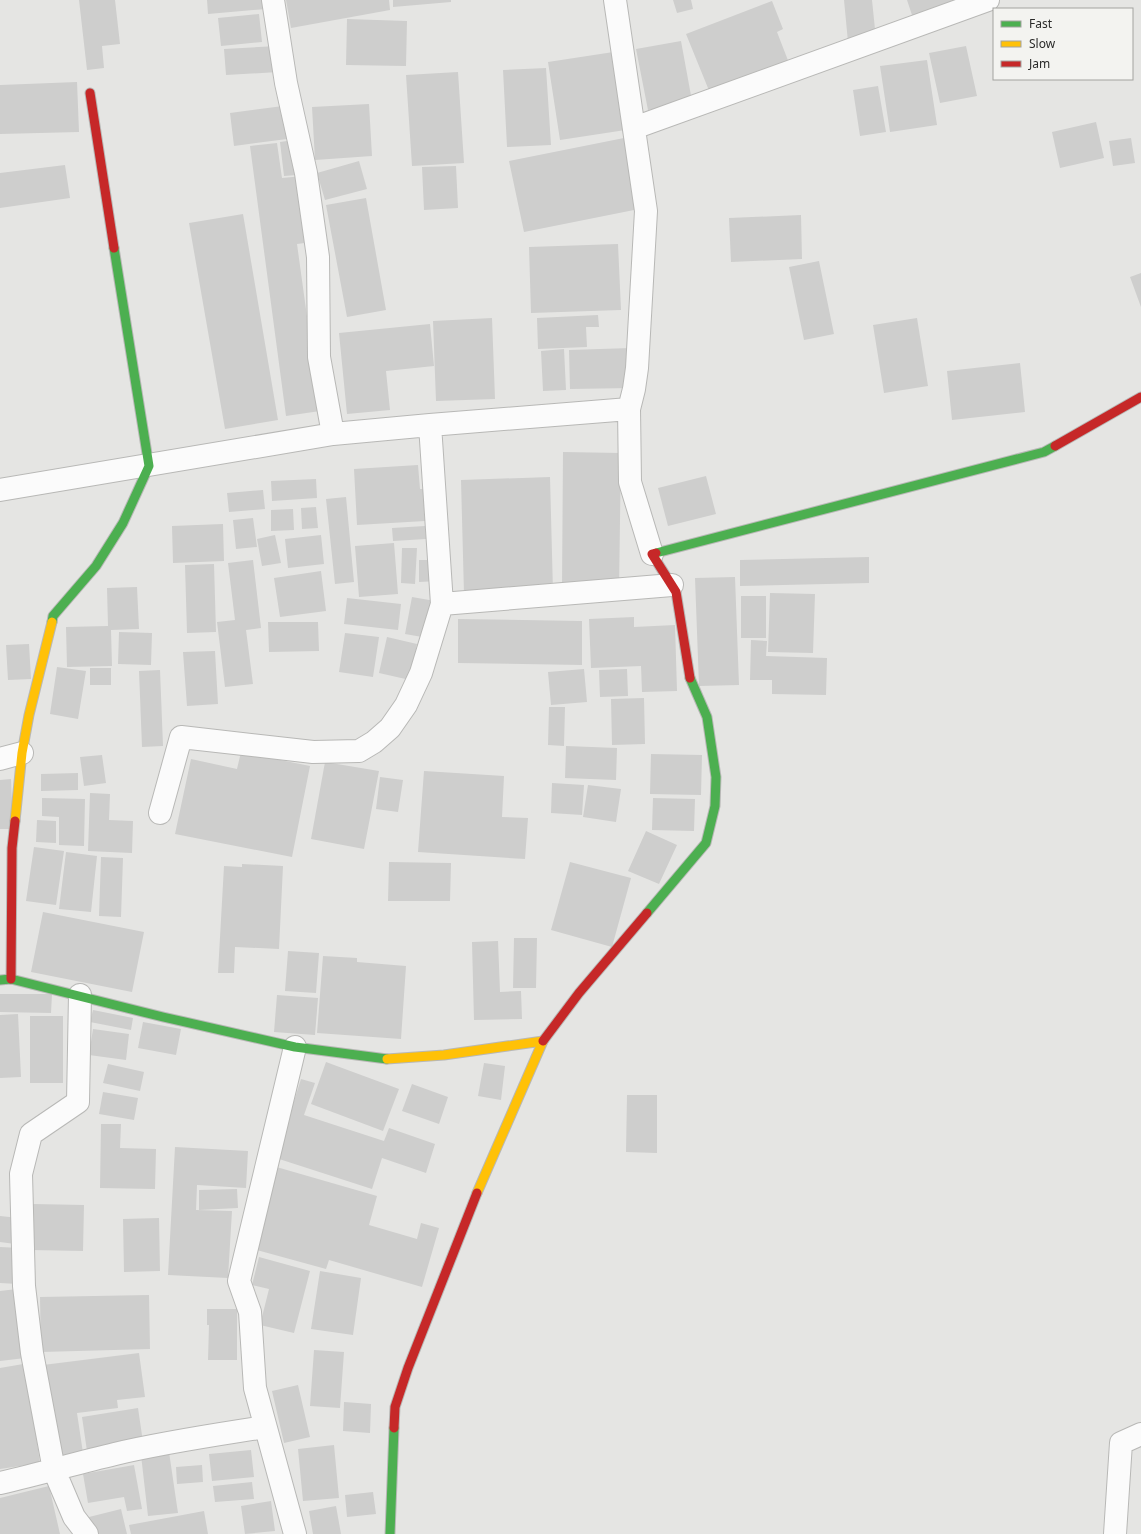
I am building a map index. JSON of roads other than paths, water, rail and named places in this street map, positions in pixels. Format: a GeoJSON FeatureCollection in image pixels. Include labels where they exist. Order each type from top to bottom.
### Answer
{"type":"FeatureCollection","features":[{"type":"Feature","properties":{"kind":"street"},"geometry":{"type":"LineString","coordinates":[[273,0],[286,83],[306,173],[318,257],[319,357],[333,434]]}},
{"type":"Feature","properties":{"kind":"street"},"geometry":{"type":"LineString","coordinates":[[390,1534],[395,1407],[408,1368],[473,1202],[543,1041],[579,993],[706,843],[716,806],[716,777],[707,717],[690,678],[676,592],[652,554],[630,482],[629,409],[637,368],[646,211],[615,0]]}},
{"type":"Feature","properties":{"kind":"street"},"geometry":{"type":"LineString","coordinates":[[634,128],[988,0]]}},
{"type":"Feature","properties":{"kind":"street"},"geometry":{"type":"LineString","coordinates":[[11,978],[12,848],[22,753],[29,715],[53,616],[96,566],[123,523],[149,466],[90,93]]}},
{"type":"Feature","properties":{"kind":"street"},"geometry":{"type":"LineString","coordinates":[[652,554],[1044,452],[1141,397]]}},
{"type":"Feature","properties":{"kind":"street"},"geometry":{"type":"LineString","coordinates":[[0,490],[333,434],[629,409]]}},
{"type":"Feature","properties":{"kind":"street"},"geometry":{"type":"LineString","coordinates":[[160,813],[181,737],[313,752],[359,751],[374,742],[390,728],[406,705],[421,673],[442,604],[430,425]]}},
{"type":"Feature","properties":{"kind":"street"},"geometry":{"type":"LineString","coordinates":[[442,604],[672,585]]}},
{"type":"Feature","properties":{"kind":"street"},"geometry":{"type":"LineString","coordinates":[[0,760],[22,753]]}},
{"type":"Feature","properties":{"kind":"street"},"geometry":{"type":"LineString","coordinates":[[0,980],[11,978],[163,1017],[296,1047],[381,1059],[444,1055],[543,1041]]}},
{"type":"Feature","properties":{"kind":"street"},"geometry":{"type":"LineString","coordinates":[[80,995],[78,1102],[31,1134],[21,1174],[24,1286],[32,1353],[54,1470],[74,1517],[87,1534]]}},
{"type":"Feature","properties":{"kind":"street"},"geometry":{"type":"LineString","coordinates":[[295,1534],[255,1388],[250,1312],[239,1281],[296,1047]]}},
{"type":"Feature","properties":{"kind":"street"},"geometry":{"type":"LineString","coordinates":[[0,1482],[115,1454],[172,1442],[265,1427]]}},
{"type":"Feature","properties":{"kind":"street"},"geometry":{"type":"LineString","coordinates":[[1115,1534],[1121,1444],[1141,1434]]}}]}
